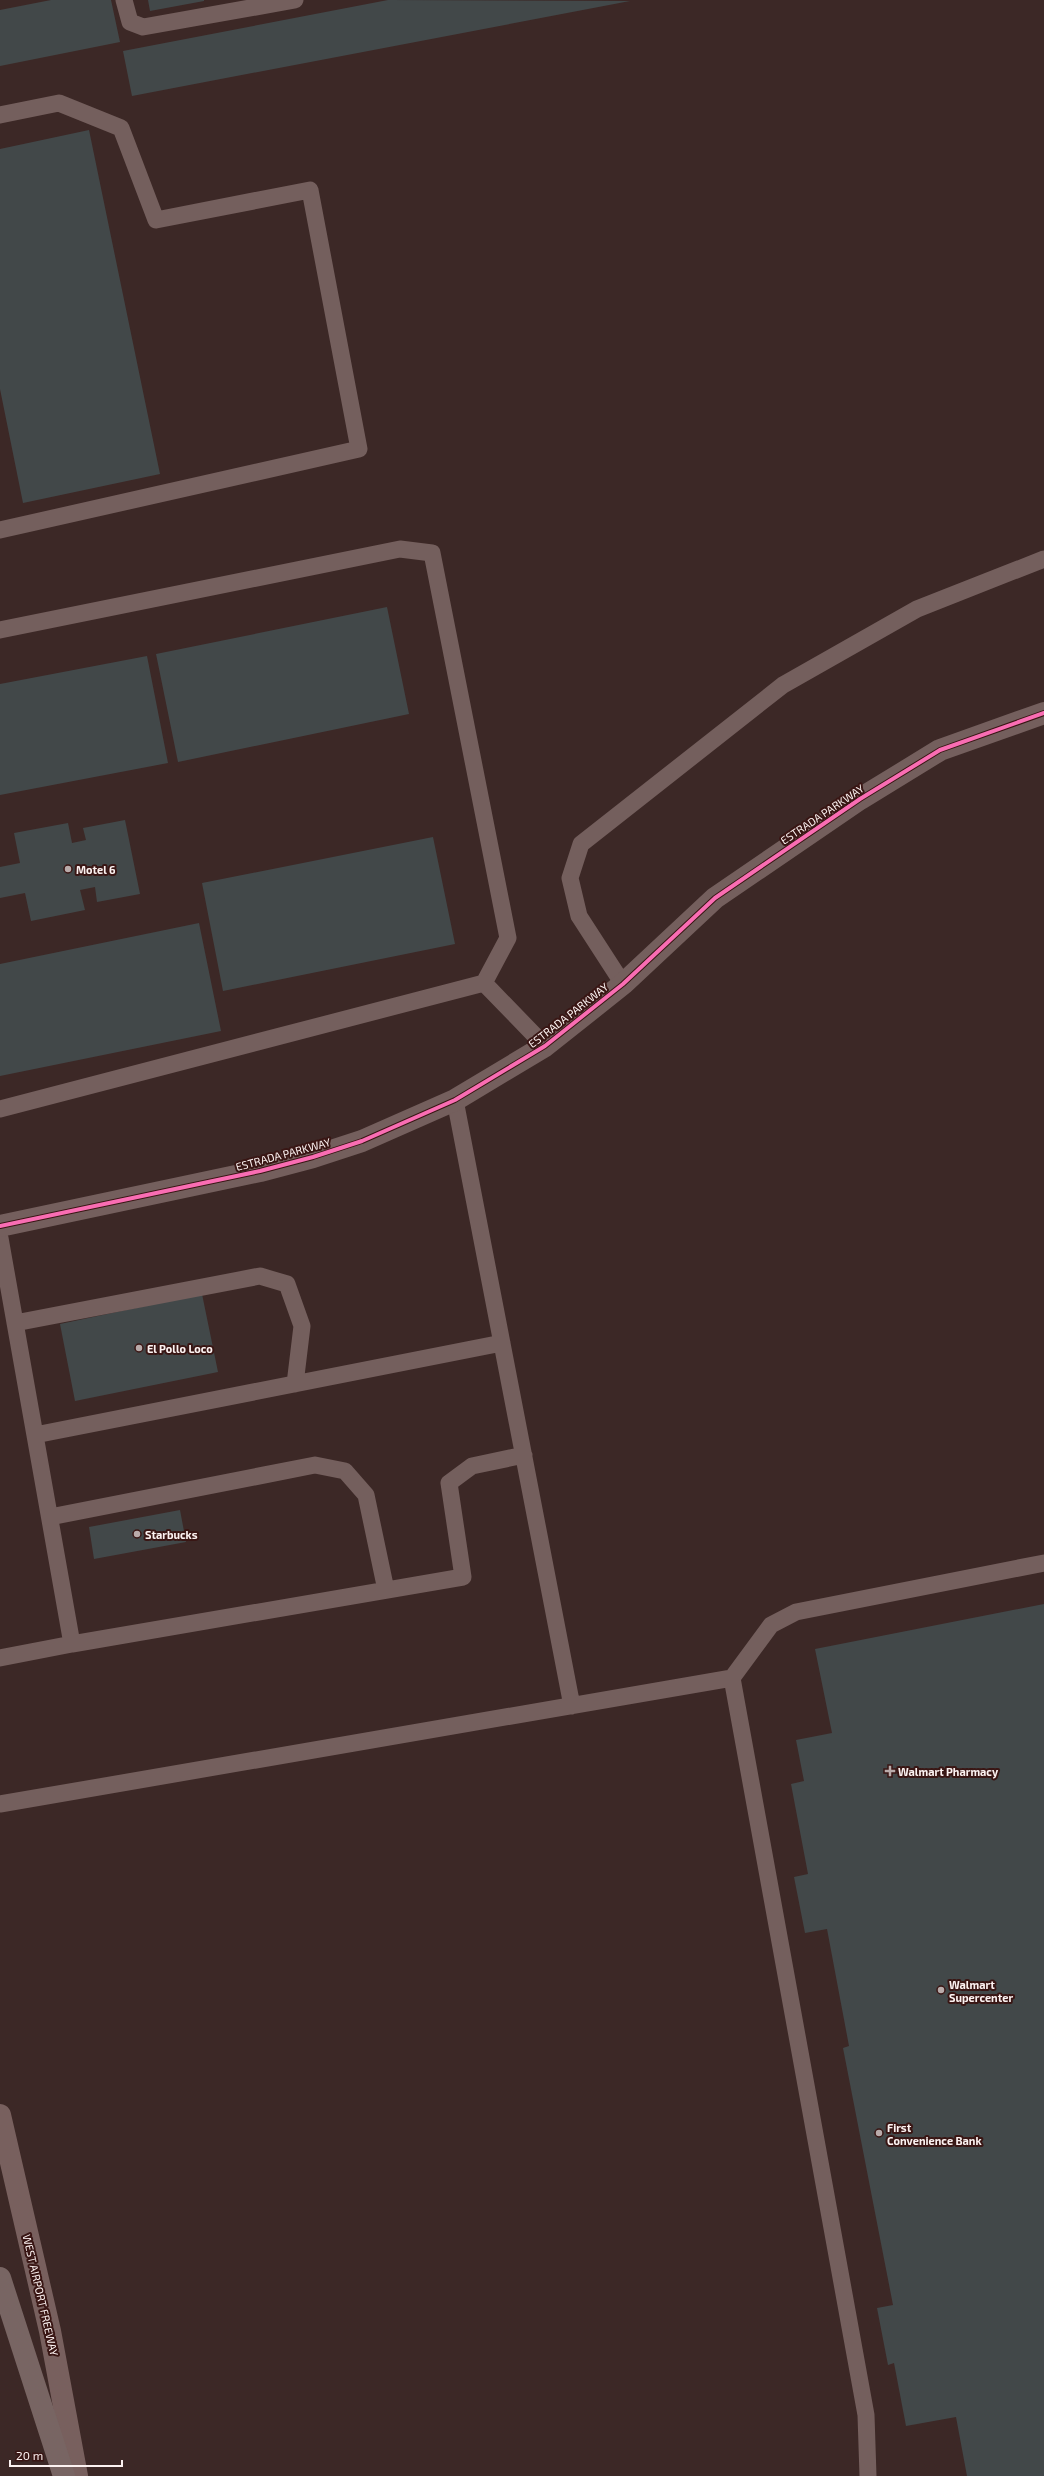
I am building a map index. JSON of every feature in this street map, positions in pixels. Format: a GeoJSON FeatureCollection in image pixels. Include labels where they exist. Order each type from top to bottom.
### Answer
{"type":"FeatureCollection","features":[{"type":"Feature","properties":{"kind":"highway"},"geometry":{"type":"LineString","coordinates":[[0,2278],[64,2476]]}},
{"type":"Feature","properties":{"kind":"main road","name":"WEST AIRPORT FREEWAY"},"geometry":{"type":"LineString","coordinates":[[0,2115],[50,2331],[77,2476]]}},
{"type":"Feature","properties":{"kind":"street","name":"ESTRADA PARKWAY"},"geometry":{"type":"LineString","coordinates":[[0,1226],[260,1171],[313,1157],[362,1141],[455,1100],[545,1046],[623,984],[715,898],[860,799],[940,750],[1044,713]]}},
{"type":"Feature","properties":{"kind":"lane"},"geometry":{"type":"LineString","coordinates":[[124,0],[130,22],[143,27],[295,0]]}},
{"type":"Feature","properties":{"kind":"lane"},"geometry":{"type":"LineString","coordinates":[[0,114],[59,103],[121,128],[156,220],[310,190],[359,449],[0,530]]}},
{"type":"Feature","properties":{"kind":"lane"},"geometry":{"type":"LineString","coordinates":[[0,630],[400,549],[432,553],[508,938],[484,983],[0,1109]]}},
{"type":"Feature","properties":{"kind":"lane"},"geometry":{"type":"LineString","coordinates":[[623,984],[579,916],[570,878],[581,844],[783,684],[917,609],[1044,560]]}},
{"type":"Feature","properties":{"kind":"lane"},"geometry":{"type":"LineString","coordinates":[[484,983],[545,1046]]}},
{"type":"Feature","properties":{"kind":"lane"},"geometry":{"type":"LineString","coordinates":[[455,1100],[572,1706]]}},
{"type":"Feature","properties":{"kind":"lane"},"geometry":{"type":"LineString","coordinates":[[0,1238],[72,1644]]}},
{"type":"Feature","properties":{"kind":"lane"},"geometry":{"type":"LineString","coordinates":[[15,1323],[260,1276],[287,1284],[302,1326],[295,1384]]}},
{"type":"Feature","properties":{"kind":"lane"},"geometry":{"type":"LineString","coordinates":[[35,1435],[502,1343]]}},
{"type":"Feature","properties":{"kind":"lane"},"geometry":{"type":"LineString","coordinates":[[0,1658],[72,1644],[463,1577],[449,1483],[472,1466],[524,1455]]}},
{"type":"Feature","properties":{"kind":"lane"},"geometry":{"type":"LineString","coordinates":[[50,1517],[315,1465],[345,1471],[366,1495],[386,1590]]}},
{"type":"Feature","properties":{"kind":"lane"},"geometry":{"type":"LineString","coordinates":[[0,1804],[732,1678],[771,1625],[796,1612],[1044,1563]]}},
{"type":"Feature","properties":{"kind":"lane"},"geometry":{"type":"LineString","coordinates":[[732,1678],[866,2415],[868,2476]]}},
{"type":"Feature","properties":{"kind":"building"},"geometry":{"type":"Polygon","coordinates":[[[51,0],[111,0],[120,42],[0,66],[0,10],[51,0]]]}},
{"type":"Feature","properties":{"kind":"building"},"geometry":{"type":"Polygon","coordinates":[[[148,0],[204,0],[204,1],[150,11],[148,0]]]}},
{"type":"Feature","properties":{"kind":"building"},"geometry":{"type":"Polygon","coordinates":[[[388,0],[630,1],[132,96],[123,51],[388,0]]]}},
{"type":"Feature","properties":{"kind":"building"},"geometry":{"type":"Polygon","coordinates":[[[89,130],[160,474],[23,503],[0,389],[0,149],[89,130]]]}},
{"type":"Feature","properties":{"kind":"building"},"geometry":{"type":"Polygon","coordinates":[[[387,607],[409,714],[178,762],[156,654],[387,607]]]}},
{"type":"Feature","properties":{"kind":"building"},"geometry":{"type":"Polygon","coordinates":[[[147,656],[168,763],[0,795],[0,684],[147,656]]]}},
{"type":"Feature","properties":{"kind":"building","name":"Motel 6"},"geometry":{"type":"Polygon","coordinates":[[[125,820],[140,894],[97,902],[95,887],[80,890],[85,910],[31,921],[25,893],[0,898],[0,867],[20,863],[14,833],[68,823],[72,843],[86,840],[83,828],[125,820]]]}},
{"type":"Feature","properties":{"kind":"building"},"geometry":{"type":"Polygon","coordinates":[[[433,837],[455,944],[223,991],[202,883],[433,837]]]}},
{"type":"Feature","properties":{"kind":"building"},"geometry":{"type":"Polygon","coordinates":[[[199,923],[221,1031],[0,1076],[0,964],[199,923]]]}},
{"type":"Feature","properties":{"kind":"building","name":"El Pollo Loco"},"geometry":{"type":"Polygon","coordinates":[[[202,1294],[218,1372],[75,1401],[60,1324],[202,1294]]]}},
{"type":"Feature","properties":{"kind":"building","name":"Starbucks"},"geometry":{"type":"Polygon","coordinates":[[[180,1510],[186,1542],[94,1559],[89,1527],[180,1510]]]}},
{"type":"Feature","properties":{"kind":"building","name":"Walmart Supercenter"},"geometry":{"type":"Polygon","coordinates":[[[1044,1604],[1044,2476],[967,2476],[956,2417],[906,2426],[894,2363],[888,2365],[877,2308],[893,2305],[843,2048],[849,2046],[827,1929],[805,1933],[794,1877],[808,1874],[791,1784],[804,1781],[796,1740],[832,1733],[815,1649],[1044,1604]]]}},
{"type":"Feature","properties":{"kind":"cycle path"},"geometry":{"type":"LineString","coordinates":[[0,1226],[260,1171],[313,1157],[362,1141],[455,1100],[545,1046],[623,984],[715,898],[860,799],[940,750],[1044,713]]}},
{"type":"Feature","properties":{"kind":"place","name":"Motel 6"},"geometry":{"type":"Point","coordinates":[68,869]}},
{"type":"Feature","properties":{"kind":"place","name":"El Pollo Loco"},"geometry":{"type":"Point","coordinates":[139,1348]}},
{"type":"Feature","properties":{"kind":"place","name":"Starbucks"},"geometry":{"type":"Point","coordinates":[137,1534]}},
{"type":"Feature","properties":{"kind":"place","name":"Walmart Pharmacy"},"geometry":{"type":"Point","coordinates":[890,1771]}},
{"type":"Feature","properties":{"kind":"place","name":"Walmart Supercenter"},"geometry":{"type":"Point","coordinates":[941,1990]}},
{"type":"Feature","properties":{"kind":"place","name":"First Convenience Bank"},"geometry":{"type":"Point","coordinates":[879,2133]}}]}
